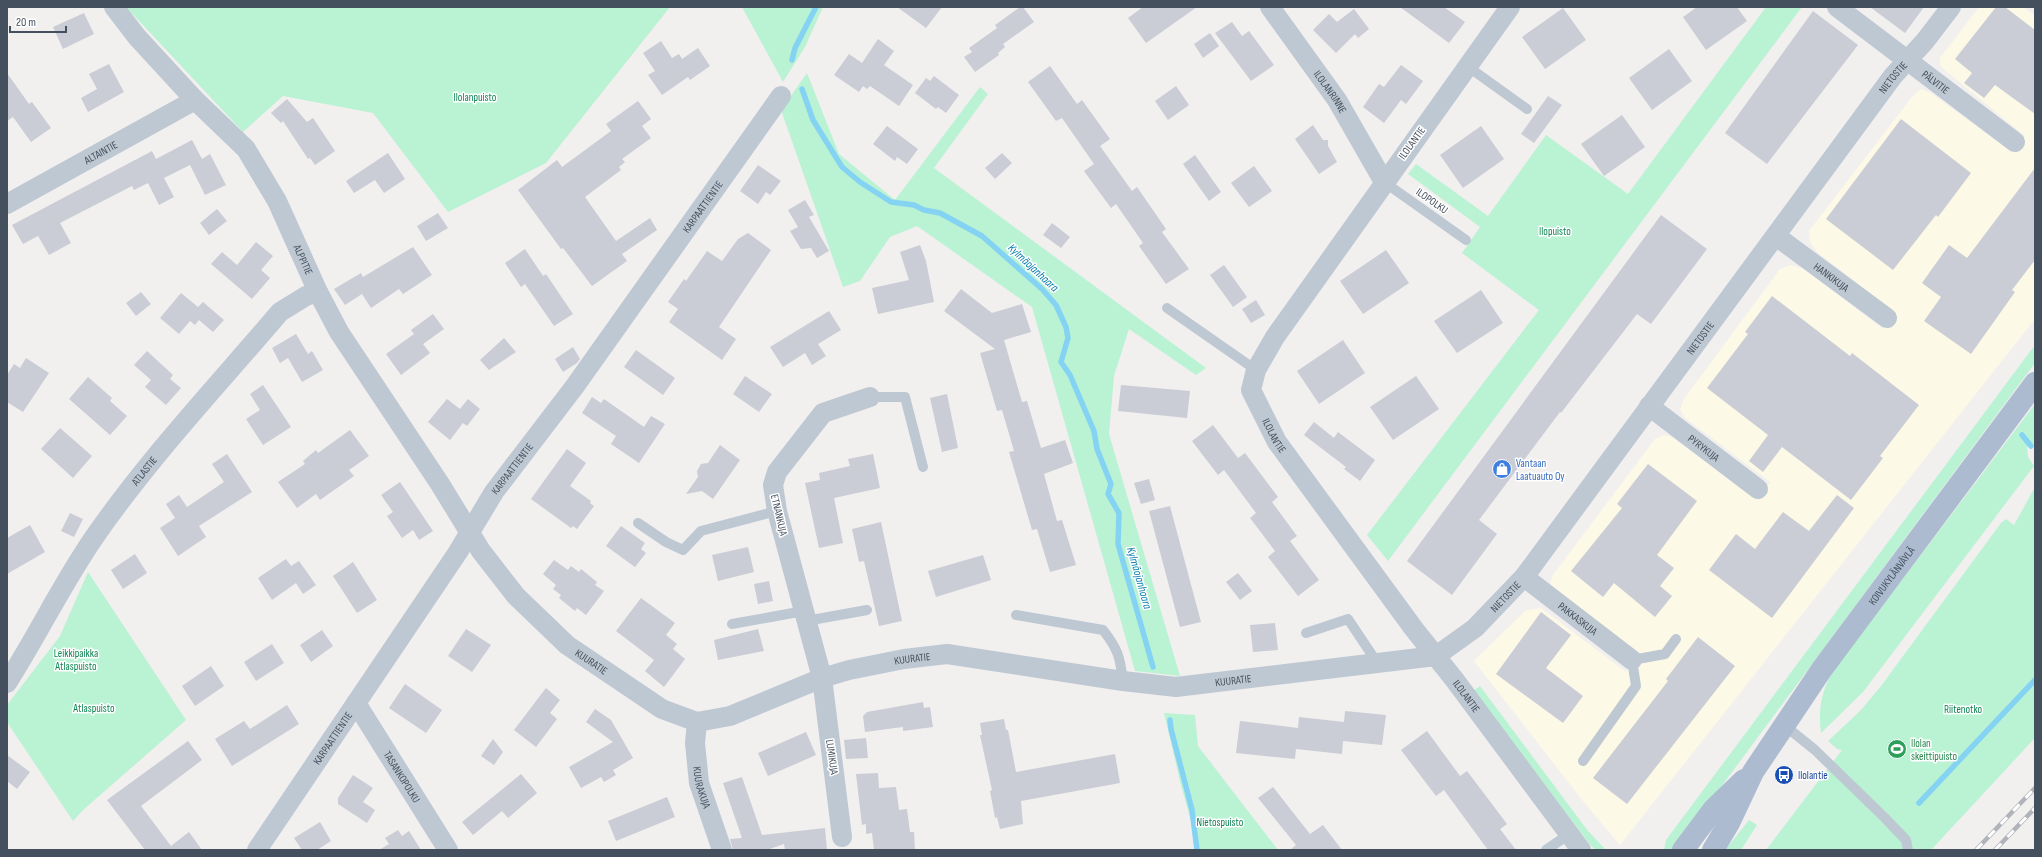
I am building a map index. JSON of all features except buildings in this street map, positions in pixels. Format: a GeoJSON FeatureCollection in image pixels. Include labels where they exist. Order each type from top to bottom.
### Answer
{"type":"FeatureCollection","features":[{"type":"Feature","properties":{"kind":"main road","name":"KOIVUKYLÄNVÄYLÄ"},"geometry":{"type":"LineString","coordinates":[[1713,850],[1729,823],[1752,772],[1784,725],[1827,663],[2035,383]]}},
{"type":"Feature","properties":{"kind":"main road","name":"KOIVUKYLÄNVÄYLÄ"},"geometry":{"type":"LineString","coordinates":[[1684,850],[1712,810],[1752,772]]}},
{"type":"Feature","properties":{"kind":"street","name":"ALPPITIE"},"geometry":{"type":"LineString","coordinates":[[114,7],[137,37],[195,100],[246,149],[277,201],[318,292],[339,332],[470,531]]}},
{"type":"Feature","properties":{"kind":"street","name":"ILOLANRINNE"},"geometry":{"type":"LineString","coordinates":[[1270,7],[1337,100],[1384,182]]}},
{"type":"Feature","properties":{"kind":"street","name":"ILOLANTIE"},"geometry":{"type":"LineString","coordinates":[[1510,7],[1275,337],[1256,370],[1251,390],[1277,442],[1581,850]]}},
{"type":"Feature","properties":{"kind":"street","name":"PÄLVITIE"},"geometry":{"type":"LineString","coordinates":[[1837,7],[1908,59],[2015,142]]}},
{"type":"Feature","properties":{"kind":"street","name":"NIETOSTIE"},"geometry":{"type":"LineString","coordinates":[[1436,656],[1475,628],[1524,577],[1893,76],[1925,41],[1951,7]]}},
{"type":"Feature","properties":{"kind":"street","name":"KARPAATTIENTIE"},"geometry":{"type":"LineString","coordinates":[[257,850],[458,552],[494,492],[575,386],[781,96]]}},
{"type":"Feature","properties":{"kind":"street","name":"ALTAINTIE"},"geometry":{"type":"LineString","coordinates":[[7,204],[195,100]]}},
{"type":"Feature","properties":{"kind":"street","name":"HANKIKUJA"},"geometry":{"type":"LineString","coordinates":[[1776,236],[1887,318]]}},
{"type":"Feature","properties":{"kind":"street","name":"ATLASTIE"},"geometry":{"type":"LineString","coordinates":[[7,683],[64,583],[94,538],[153,462],[280,312],[300,299],[318,292]]}},
{"type":"Feature","properties":{"kind":"street","name":"ETNANKUJA"},"geometry":{"type":"LineString","coordinates":[[822,678],[777,511],[773,485],[777,472],[823,413],[870,396]]}},
{"type":"Feature","properties":{"kind":"street","name":"PYRYKUJA"},"geometry":{"type":"LineString","coordinates":[[1649,406],[1758,489]]}},
{"type":"Feature","properties":{"kind":"street","name":"KUURATIE"},"geometry":{"type":"LineString","coordinates":[[470,531],[481,551],[516,596],[567,645],[662,709],[697,722],[730,716],[822,678],[849,670],[904,658],[947,654],[1123,681],[1176,687],[1436,656]]}},
{"type":"Feature","properties":{"kind":"street","name":"PAKKASKUJA"},"geometry":{"type":"LineString","coordinates":[[1524,577],[1632,660]]}},
{"type":"Feature","properties":{"kind":"street","name":"LUMIKUJA"},"geometry":{"type":"LineString","coordinates":[[822,678],[842,836]]}},
{"type":"Feature","properties":{"kind":"street","name":"TASANKOPOLKU"},"geometry":{"type":"LineString","coordinates":[[356,703],[448,850]]}},
{"type":"Feature","properties":{"kind":"street","name":"KUURAKUJA"},"geometry":{"type":"LineString","coordinates":[[697,722],[695,743],[698,783],[722,850]]}},
{"type":"Feature","properties":{"kind":"lane"},"geometry":{"type":"LineString","coordinates":[[1467,66],[1526,109]]}},
{"type":"Feature","properties":{"kind":"lane","name":"ILOPOLKU"},"geometry":{"type":"LineString","coordinates":[[1384,182],[1466,240]]}},
{"type":"Feature","properties":{"kind":"lane"},"geometry":{"type":"LineString","coordinates":[[1167,308],[1256,370]]}},
{"type":"Feature","properties":{"kind":"lane"},"geometry":{"type":"LineString","coordinates":[[870,396],[905,396],[923,467]]}},
{"type":"Feature","properties":{"kind":"lane"},"geometry":{"type":"LineString","coordinates":[[638,523],[666,542],[683,550],[701,531],[777,511]]}},
{"type":"Feature","properties":{"kind":"lane"},"geometry":{"type":"LineString","coordinates":[[732,624],[867,610]]}},
{"type":"Feature","properties":{"kind":"lane"},"geometry":{"type":"LineString","coordinates":[[1016,615],[1102,630],[1115,646],[1121,663],[1123,681]]}},
{"type":"Feature","properties":{"kind":"lane"},"geometry":{"type":"LineString","coordinates":[[1306,633],[1348,619],[1378,664]]}},
{"type":"Feature","properties":{"kind":"lane"},"geometry":{"type":"LineString","coordinates":[[1582,761],[1636,686],[1632,660],[1665,654],[1676,639]]}},
{"type":"Feature","properties":{"kind":"lane"},"geometry":{"type":"LineString","coordinates":[[1784,725],[1815,750],[1885,818],[1906,840],[1908,850]]}},
{"type":"Feature","properties":{"kind":"lane"},"geometry":{"type":"LineString","coordinates":[[1546,850],[1568,834]]}},
{"type":"Feature","properties":{"kind":"shaded area"},"geometry":{"type":"Polygon","coordinates":[[[1979,7],[2023,7],[2035,16],[2035,319],[1620,845],[1583,801],[1474,661],[1526,610],[1541,608],[1626,672],[1639,655],[1552,591],[1550,584],[1553,575],[1655,439],[1663,435],[1670,436],[1759,500],[1770,482],[1684,417],[1680,409],[1684,399],[1780,269],[1790,265],[1804,269],[1883,329],[1896,313],[1817,252],[1810,242],[1809,231],[1912,97],[1921,89],[1931,93],[2013,153],[2025,136],[1940,66],[1940,58],[1979,7]]]}},
{"type":"Feature","properties":{"kind":"green space","name":"Ilolanpuisto"},"geometry":{"type":"Polygon","coordinates":[[[126,7],[670,7],[546,163],[448,212],[373,113],[283,96],[243,132],[126,7]]]}},
{"type":"Feature","properties":{"kind":"green space"},"geometry":{"type":"Polygon","coordinates":[[[742,7],[823,7],[805,47],[783,82],[742,7]]]}},
{"type":"Feature","properties":{"kind":"green space","name":"Ilopuisto"},"geometry":{"type":"Polygon","coordinates":[[[1766,7],[1802,7],[1388,561],[1367,535],[1539,310],[1462,253],[1480,227],[1408,174],[1416,164],[1488,216],[1546,135],[1628,194],[1766,7]]]}},
{"type":"Feature","properties":{"kind":"green space"},"geometry":{"type":"Polygon","coordinates":[[[807,73],[839,154],[895,200],[980,87],[988,94],[934,168],[1206,368],[1196,375],[1129,329],[1114,376],[1109,434],[1180,676],[1135,671],[1032,307],[917,226],[890,237],[860,281],[843,287],[781,110],[807,73]]]}},
{"type":"Feature","properties":{"kind":"green space"},"geometry":{"type":"Polygon","coordinates":[[[2035,345],[2035,363],[1675,849],[1664,850],[1666,840],[2035,345]]]}},
{"type":"Feature","properties":{"kind":"green space"},"geometry":{"type":"Polygon","coordinates":[[[2035,404],[2035,445],[2032,444],[2027,447],[2028,457],[2034,466],[1863,692],[1821,733],[1821,703],[1831,674],[2035,404]]]}},
{"type":"Feature","properties":{"kind":"green space","name":"Riitenotko"},"geometry":{"type":"Polygon","coordinates":[[[2035,487],[2035,738],[1931,850],[1766,850],[1842,750],[1837,749],[1828,741],[1861,710],[1881,686],[2001,523],[2006,519],[2014,525],[2035,487]]]}},
{"type":"Feature","properties":{"kind":"green space","name":"Atlaspuisto"},"geometry":{"type":"Polygon","coordinates":[[[88,572],[186,720],[83,810],[73,821],[7,722],[7,705],[60,636],[88,572]]]}},
{"type":"Feature","properties":{"kind":"green space"},"geometry":{"type":"Polygon","coordinates":[[[1480,686],[1588,831],[1606,850],[1596,850],[1591,846],[1473,691],[1480,686]]]}},
{"type":"Feature","properties":{"kind":"green space","name":"Nietospuisto"},"geometry":{"type":"Polygon","coordinates":[[[1164,713],[1195,715],[1198,746],[1278,850],[1199,850],[1181,785],[1164,713]]]}},
{"type":"Feature","properties":{"kind":"green space"},"geometry":{"type":"Polygon","coordinates":[[[1749,820],[1757,825],[1741,850],[1725,850],[1749,820]]]}},
{"type":"Feature","properties":{"kind":"waterway","name":"Kylmäojanhaara"},"geometry":{"type":"LineString","coordinates":[[792,60],[795,48],[816,7]]}},
{"type":"Feature","properties":{"kind":"waterway","name":"Kylmäojanhaara"},"geometry":{"type":"LineString","coordinates":[[802,89],[813,120],[842,167],[860,182],[891,202],[914,205],[924,210],[940,213],[982,236],[1042,289],[1056,305],[1066,327],[1068,338],[1061,362],[1070,375],[1094,431],[1097,449],[1111,484],[1108,494],[1119,513],[1118,544],[1153,667]]}},
{"type":"Feature","properties":{"kind":"waterway"},"geometry":{"type":"LineString","coordinates":[[2022,435],[2031,446]]}},
{"type":"Feature","properties":{"kind":"waterway"},"geometry":{"type":"LineString","coordinates":[[1919,803],[2035,680]]}},
{"type":"Feature","properties":{"kind":"waterway","name":"Kylmäojanhaara"},"geometry":{"type":"LineString","coordinates":[[1170,720],[1192,810],[1197,850]]}},
{"type":"Feature","properties":{"kind":"railway"},"geometry":{"type":"LineString","coordinates":[[1976,850],[2035,788]]}},
{"type":"Feature","properties":{"kind":"railway"},"geometry":{"type":"LineString","coordinates":[[1995,850],[2035,808]]}},
{"type":"Feature","properties":{"kind":"place","name":"Vantaan Laatuauto Oy"},"geometry":{"type":"Point","coordinates":[1502,469]}},
{"type":"Feature","properties":{"kind":"place","name":"Ilolan skeittipuisto"},"geometry":{"type":"Point","coordinates":[1897,749]}},
{"type":"Feature","properties":{"kind":"place","name":"Ilolantie"},"geometry":{"type":"Point","coordinates":[1784,775]}},
{"type":"Feature","properties":{"kind":"park label","name":"Leikkipaikka Atlaspuisto"},"geometry":{"type":"Point","coordinates":[76,659]}}]}
